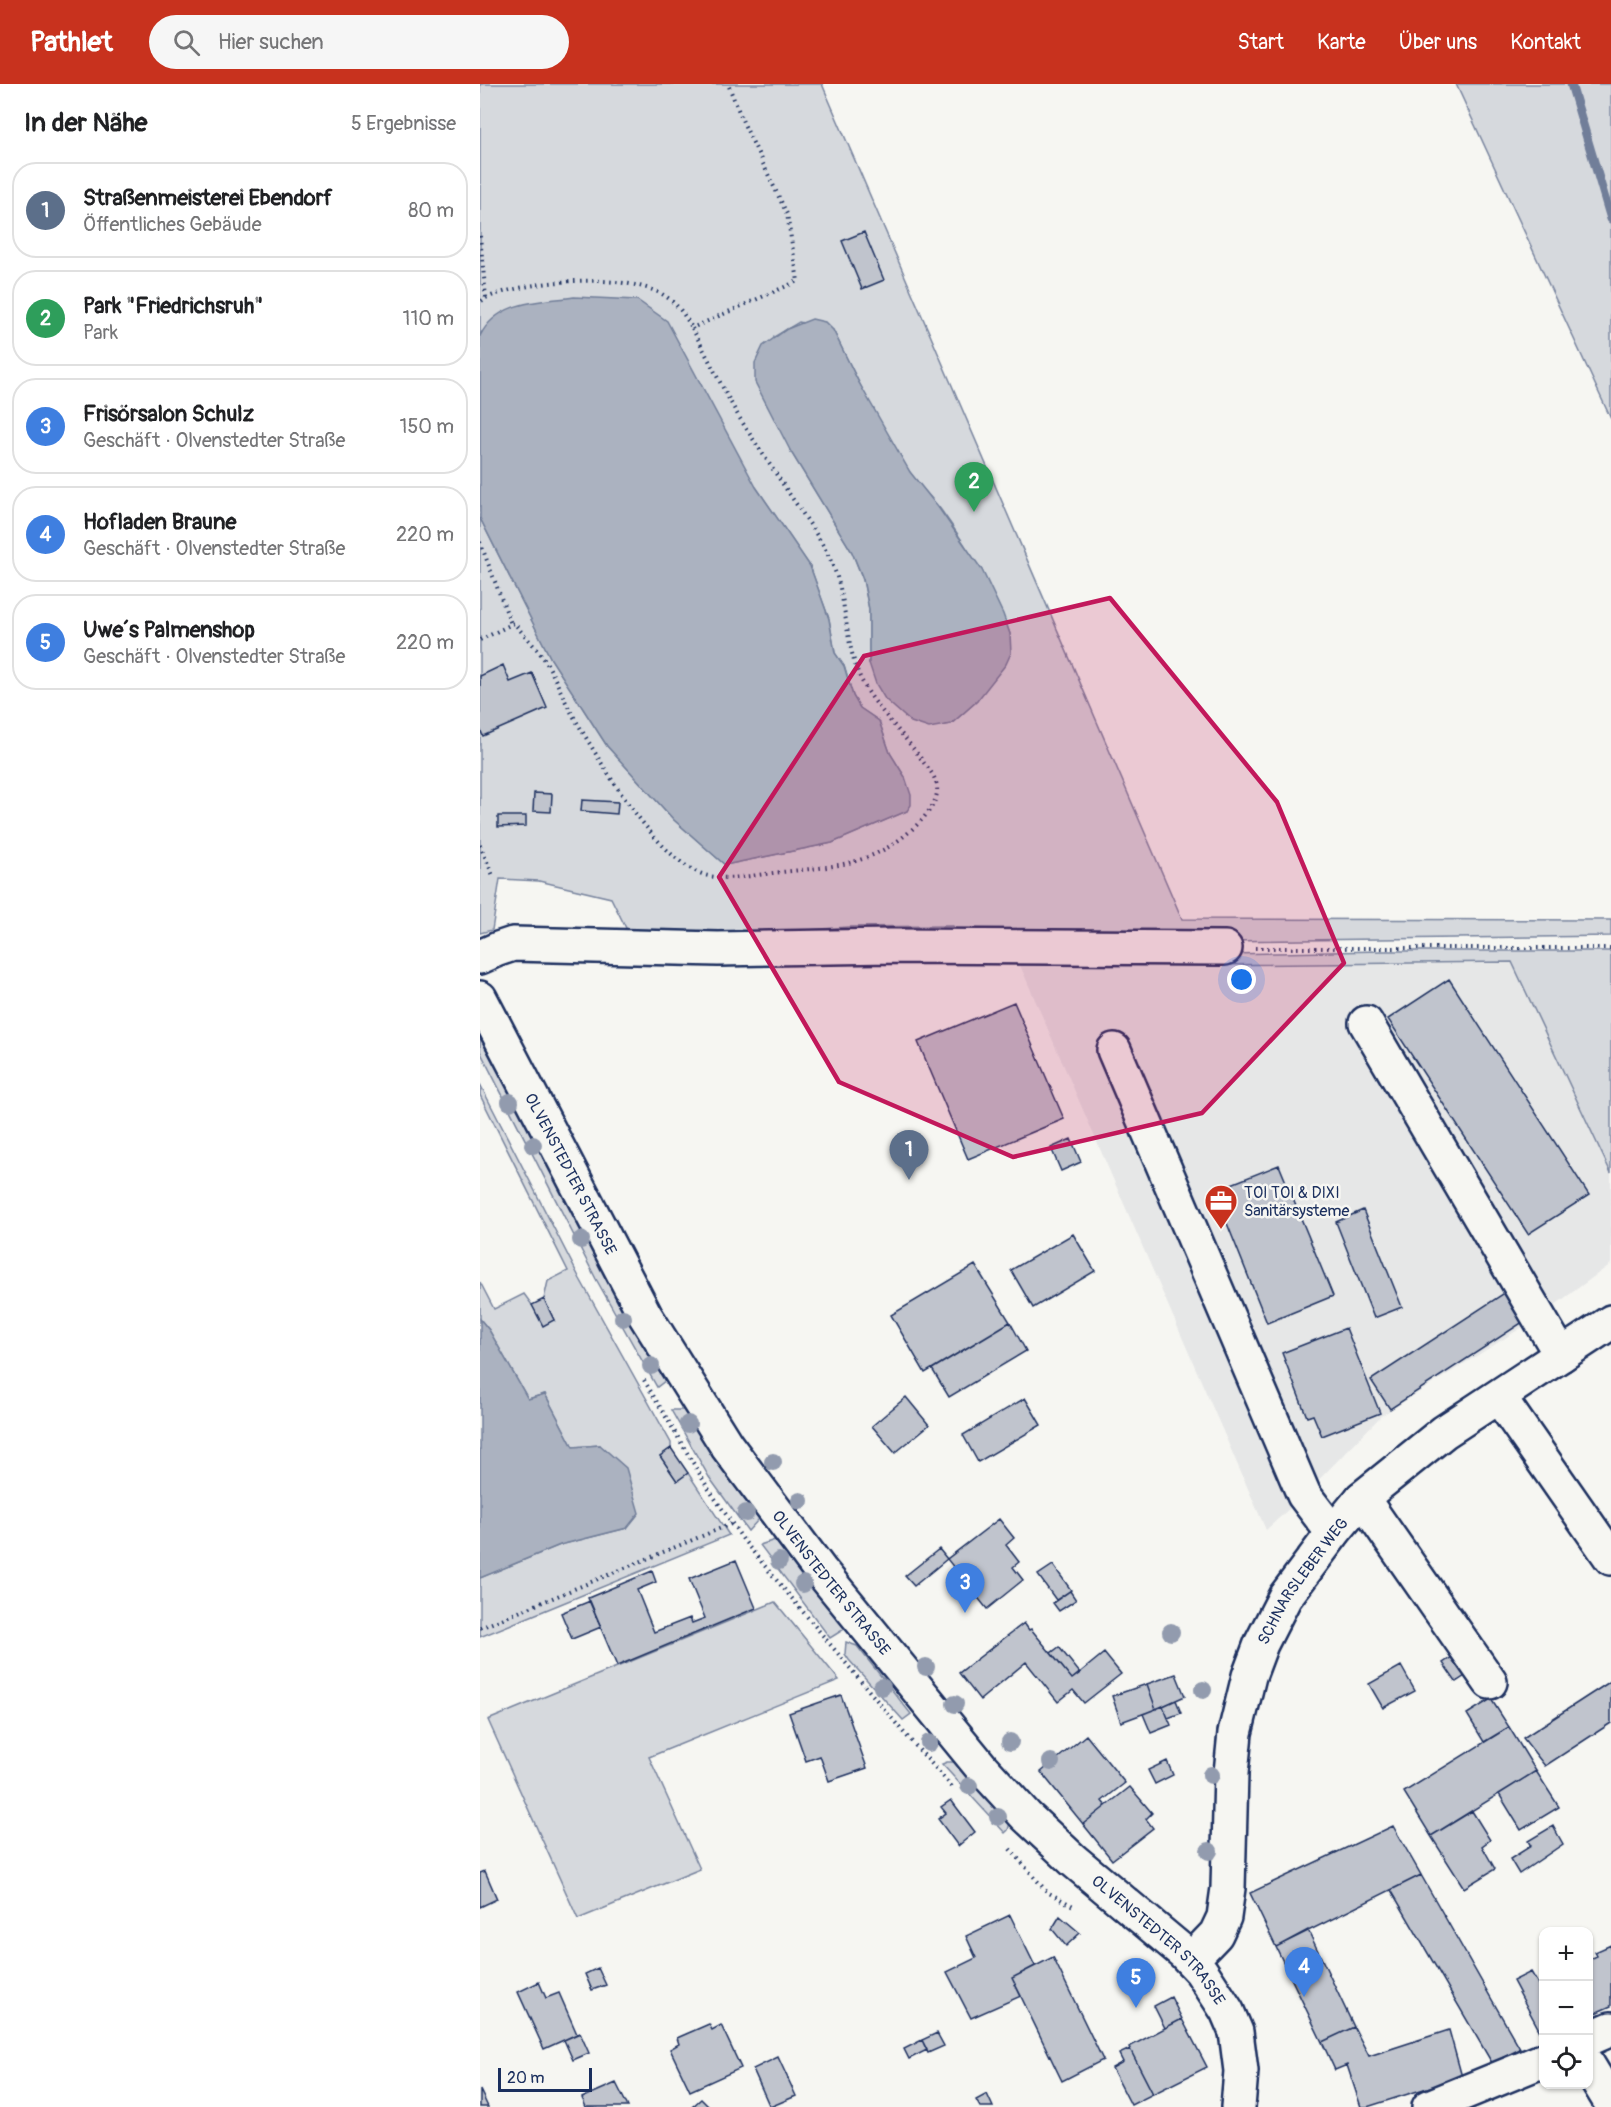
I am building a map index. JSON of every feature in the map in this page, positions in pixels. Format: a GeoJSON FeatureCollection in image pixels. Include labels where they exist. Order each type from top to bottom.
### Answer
{"type":"FeatureCollection","features":[{"type":"Feature","properties":{"kind":"main road"},"geometry":{"type":"LineString","coordinates":[[480,957],[513,944],[718,950],[891,946],[1225,948]]}},
{"type":"Feature","properties":{"kind":"main road","name":"OLVENSTEDTER STRASSE"},"geometry":{"type":"LineString","coordinates":[[480,998],[645,1315],[705,1413],[758,1489],[820,1570],[928,1703],[1026,1816],[1080,1866],[1191,1960],[1216,1992],[1236,2032],[1241,2070],[1238,2107]]}},
{"type":"Feature","properties":{"kind":"main road"},"geometry":{"type":"LineString","coordinates":[[1366,1023],[1562,1355]]}},
{"type":"Feature","properties":{"kind":"main road"},"geometry":{"type":"LineString","coordinates":[[1114,1050],[1304,1496],[1333,1533]]}},
{"type":"Feature","properties":{"kind":"main road","name":"SCHNARSLEBER WEG"},"geometry":{"type":"LineString","coordinates":[[1191,1960],[1216,1934],[1224,1917],[1227,1904],[1231,1773],[1235,1733],[1249,1676],[1276,1612],[1305,1568],[1362,1498],[1444,1432],[1611,1322]]}},
{"type":"Feature","properties":{"kind":"main road"},"geometry":{"type":"LineString","coordinates":[[1499,1397],[1611,1558]]}},
{"type":"Feature","properties":{"kind":"main road"},"geometry":{"type":"LineString","coordinates":[[1362,1498],[1490,1682]]}},
{"type":"Feature","properties":{"kind":"main road"},"geometry":{"type":"LineString","coordinates":[[1593,2037],[1611,2029]]}},
{"type":"Feature","properties":{"kind":"main road"},"geometry":{"type":"LineString","coordinates":[[1429,2107],[1539,2062]]}},
{"type":"Feature","properties":{"kind":"main road"},"geometry":{"type":"LineString","coordinates":[[1593,2072],[1611,2103]]}},
{"type":"Feature","properties":{"kind":"path"},"geometry":{"type":"LineString","coordinates":[[692,328],[798,281],[787,214],[743,122],[728,84]]}},
{"type":"Feature","properties":{"kind":"path"},"geometry":{"type":"LineString","coordinates":[[480,236],[486,298]]}},
{"type":"Feature","properties":{"kind":"path"},"geometry":{"type":"LineString","coordinates":[[480,302],[514,288],[538,284],[610,282],[653,291],[663,295],[680,308],[738,415],[830,558],[844,599],[854,660],[862,682],[873,700],[909,740],[934,777],[937,795],[930,810],[897,841],[876,854],[858,861],[729,878],[709,876],[691,869],[670,854],[652,834],[571,711],[543,658],[514,623],[480,640]]}},
{"type":"Feature","properties":{"kind":"path"},"geometry":{"type":"LineString","coordinates":[[480,542],[511,624]]}},
{"type":"Feature","properties":{"kind":"path"},"geometry":{"type":"LineString","coordinates":[[480,845],[494,878]]}},
{"type":"Feature","properties":{"kind":"path"},"geometry":{"type":"LineString","coordinates":[[1225,948],[1611,948]]}},
{"type":"Feature","properties":{"kind":"path"},"geometry":{"type":"LineString","coordinates":[[480,1628],[731,1524]]}},
{"type":"Feature","properties":{"kind":"highlighted area"},"geometry":{"type":"Polygon","coordinates":[[[1110,598],[1277,802],[1344,963],[1202,1113],[1013,1157],[839,1082],[719,877],[864,656],[1110,598]]]}},
{"type":"Feature","properties":{"kind":"shaded area"},"geometry":{"type":"Polygon","coordinates":[[[480,84],[822,84],[1182,919],[1611,920],[1611,936],[1227,941],[963,941],[953,926],[848,927],[740,935],[631,938],[611,898],[539,881],[500,879],[492,930],[480,933],[480,518],[551,659],[607,746],[674,820],[725,865],[832,843],[907,811],[905,777],[890,753],[879,721],[860,708],[853,696],[844,666],[835,653],[829,619],[810,566],[756,487],[482,332],[480,336],[480,84]],[[799,322],[774,337],[791,452],[852,552],[863,580],[869,609],[869,663],[951,724],[977,701],[1010,634],[980,570],[941,510],[898,454],[833,330],[799,322]]]}},
{"type":"Feature","properties":{"kind":"shaded area"},"geometry":{"type":"Polygon","coordinates":[[[1456,84],[1611,84],[1611,419],[1456,84]]]}},
{"type":"Feature","properties":{"kind":"shaded area"},"geometry":{"type":"Polygon","coordinates":[[[574,297],[637,300],[667,321],[756,487],[810,566],[829,619],[835,653],[844,666],[853,696],[860,708],[879,721],[890,753],[905,777],[911,795],[911,805],[907,811],[832,843],[725,865],[674,820],[607,746],[551,659],[480,518],[480,336],[497,315],[508,309],[534,302],[574,297]]]}},
{"type":"Feature","properties":{"kind":"shaded area"},"geometry":{"type":"Polygon","coordinates":[[[812,319],[825,322],[833,330],[858,381],[910,472],[938,507],[982,570],[1010,634],[1011,653],[1006,664],[977,701],[951,724],[929,728],[911,722],[885,699],[876,684],[869,663],[869,609],[863,579],[852,552],[791,452],[755,382],[755,363],[763,346],[787,329],[812,319]]]}},
{"type":"Feature","properties":{"kind":"shaded area"},"geometry":{"type":"Polygon","coordinates":[[[1384,951],[1611,951],[1611,1173],[1512,962],[1078,964],[1078,957],[1384,951]]]}},
{"type":"Feature","properties":{"kind":"shaded area"},"geometry":{"type":"Polygon","coordinates":[[[1512,962],[1611,1173],[1611,1264],[1540,1316],[1381,1416],[1304,1495],[1266,1530],[1019,963],[1204,965],[1512,962]]]}},
{"type":"Feature","properties":{"kind":"shaded area"},"geometry":{"type":"Polygon","coordinates":[[[480,1030],[609,1284],[666,1380],[657,1387],[596,1279],[480,1051],[480,1030]]]}},
{"type":"Feature","properties":{"kind":"shaded area"},"geometry":{"type":"Polygon","coordinates":[[[480,1084],[580,1279],[671,1443],[671,1448],[660,1456],[677,1481],[688,1473],[729,1535],[480,1637],[480,1578],[560,1545],[627,1528],[600,1445],[573,1447],[545,1394],[528,1399],[489,1330],[480,1319],[480,1282],[494,1309],[524,1294],[532,1305],[554,1320],[544,1299],[548,1281],[568,1271],[480,1095],[480,1084]]]}},
{"type":"Feature","properties":{"kind":"shaded area"},"geometry":{"type":"Polygon","coordinates":[[[480,1319],[489,1330],[528,1399],[545,1394],[573,1447],[600,1445],[626,1468],[639,1513],[627,1528],[560,1545],[480,1578],[480,1319]]]}},
{"type":"Feature","properties":{"kind":"shaded area"},"geometry":{"type":"Polygon","coordinates":[[[671,1410],[684,1410],[717,1462],[759,1519],[748,1531],[709,1477],[671,1410]]]}},
{"type":"Feature","properties":{"kind":"shaded area"},"geometry":{"type":"Polygon","coordinates":[[[778,1539],[846,1628],[830,1638],[760,1545],[778,1539]]]}},
{"type":"Feature","properties":{"kind":"shaded area"},"geometry":{"type":"Polygon","coordinates":[[[775,1602],[839,1680],[649,1757],[700,1869],[578,1919],[488,1720],[775,1602]]]}},
{"type":"Feature","properties":{"kind":"shaded area"},"geometry":{"type":"Polygon","coordinates":[[[846,1642],[857,1646],[911,1714],[903,1720],[849,1660],[845,1654],[846,1642]]]}},
{"type":"Feature","properties":{"kind":"shaded area"},"geometry":{"type":"Polygon","coordinates":[[[954,1762],[1010,1823],[1005,1833],[942,1764],[954,1762]]]}},
{"type":"Feature","properties":{"kind":"building"},"geometry":{"type":"Polygon","coordinates":[[[864,232],[884,280],[862,289],[842,241],[864,232]]]}},
{"type":"Feature","properties":{"kind":"building"},"geometry":{"type":"Polygon","coordinates":[[[503,665],[510,682],[532,673],[547,708],[483,736],[480,729],[480,676],[503,665]]]}},
{"type":"Feature","properties":{"kind":"building"},"geometry":{"type":"Polygon","coordinates":[[[534,793],[552,794],[551,812],[533,811],[534,793]]]}},
{"type":"Feature","properties":{"kind":"building"},"geometry":{"type":"Polygon","coordinates":[[[582,800],[618,802],[617,814],[581,811],[582,800]]]}},
{"type":"Feature","properties":{"kind":"building"},"geometry":{"type":"Polygon","coordinates":[[[498,816],[526,816],[526,826],[498,827],[498,816]]]}},
{"type":"Feature","properties":{"kind":"building"},"geometry":{"type":"Polygon","coordinates":[[[1449,979],[1589,1195],[1528,1234],[1388,1019],[1449,979]]]}},
{"type":"Feature","properties":{"kind":"building"},"geometry":{"type":"Polygon","coordinates":[[[1014,1002],[1064,1119],[968,1159],[918,1042],[1014,1002]]]}},
{"type":"Feature","properties":{"kind":"building"},"geometry":{"type":"Polygon","coordinates":[[[1071,1139],[1081,1162],[1061,1171],[1051,1148],[1071,1139]]]}},
{"type":"Feature","properties":{"kind":"building"},"geometry":{"type":"Polygon","coordinates":[[[1279,1165],[1333,1296],[1267,1323],[1214,1191],[1279,1165]]]}},
{"type":"Feature","properties":{"kind":"building"},"geometry":{"type":"Polygon","coordinates":[[[1363,1210],[1402,1307],[1374,1318],[1336,1222],[1363,1210]]]}},
{"type":"Feature","properties":{"kind":"building"},"geometry":{"type":"Polygon","coordinates":[[[1073,1234],[1095,1271],[1033,1308],[1011,1270],[1073,1234]]]}},
{"type":"Feature","properties":{"kind":"building"},"geometry":{"type":"Polygon","coordinates":[[[975,1265],[1010,1322],[925,1373],[891,1315],[975,1265]]]}},
{"type":"Feature","properties":{"kind":"building"},"geometry":{"type":"Polygon","coordinates":[[[1509,1290],[1523,1322],[1390,1409],[1371,1380],[1509,1290]]]}},
{"type":"Feature","properties":{"kind":"building"},"geometry":{"type":"Polygon","coordinates":[[[544,1299],[554,1320],[543,1326],[532,1305],[544,1299]]]}},
{"type":"Feature","properties":{"kind":"building"},"geometry":{"type":"Polygon","coordinates":[[[1010,1322],[1026,1351],[949,1397],[932,1369],[1010,1322]]]}},
{"type":"Feature","properties":{"kind":"building"},"geometry":{"type":"Polygon","coordinates":[[[1346,1328],[1380,1413],[1322,1436],[1313,1415],[1307,1417],[1282,1353],[1346,1328]]]}},
{"type":"Feature","properties":{"kind":"building"},"geometry":{"type":"Polygon","coordinates":[[[906,1397],[929,1425],[895,1453],[872,1426],[906,1397]]]}},
{"type":"Feature","properties":{"kind":"building"},"geometry":{"type":"Polygon","coordinates":[[[1025,1398],[1041,1425],[978,1462],[963,1435],[1025,1398]]]}},
{"type":"Feature","properties":{"kind":"building"},"geometry":{"type":"Polygon","coordinates":[[[671,1448],[688,1473],[677,1481],[660,1456],[671,1448]]]}},
{"type":"Feature","properties":{"kind":"building"},"geometry":{"type":"Polygon","coordinates":[[[999,1519],[1014,1538],[1006,1545],[1019,1562],[1013,1567],[1023,1580],[987,1609],[947,1559],[999,1519]]]}},
{"type":"Feature","properties":{"kind":"building"},"geometry":{"type":"Polygon","coordinates":[[[939,1549],[947,1559],[914,1586],[905,1576],[939,1549]]]}},
{"type":"Feature","properties":{"kind":"building"},"geometry":{"type":"Polygon","coordinates":[[[736,1560],[756,1608],[617,1666],[588,1598],[652,1571],[656,1582],[637,1590],[654,1632],[690,1618],[692,1623],[705,1618],[689,1579],[736,1560]]]}},
{"type":"Feature","properties":{"kind":"building"},"geometry":{"type":"Polygon","coordinates":[[[1053,1565],[1071,1590],[1056,1600],[1038,1575],[1053,1565]]]}},
{"type":"Feature","properties":{"kind":"building"},"geometry":{"type":"Polygon","coordinates":[[[1070,1591],[1076,1600],[1059,1611],[1053,1603],[1070,1591]]]}},
{"type":"Feature","properties":{"kind":"building"},"geometry":{"type":"Polygon","coordinates":[[[590,1601],[601,1627],[572,1639],[561,1613],[590,1601]]]}},
{"type":"Feature","properties":{"kind":"building"},"geometry":{"type":"Polygon","coordinates":[[[1024,1623],[1072,1679],[1104,1653],[1121,1674],[1084,1703],[1073,1690],[1058,1702],[1026,1662],[980,1700],[959,1673],[1024,1623]]]}},
{"type":"Feature","properties":{"kind":"building"},"geometry":{"type":"Polygon","coordinates":[[[1059,1647],[1080,1673],[1072,1679],[1051,1653],[1059,1647]]]}},
{"type":"Feature","properties":{"kind":"building"},"geometry":{"type":"Polygon","coordinates":[[[1458,1653],[1471,1672],[1456,1682],[1443,1663],[1458,1653]]]}},
{"type":"Feature","properties":{"kind":"building"},"geometry":{"type":"Polygon","coordinates":[[[1401,1666],[1415,1691],[1383,1708],[1369,1684],[1401,1666]]]}},
{"type":"Feature","properties":{"kind":"building"},"geometry":{"type":"Polygon","coordinates":[[[1176,1674],[1185,1696],[1156,1709],[1147,1684],[1176,1674]]]}},
{"type":"Feature","properties":{"kind":"building"},"geometry":{"type":"Polygon","coordinates":[[[1611,1681],[1611,1723],[1545,1766],[1523,1738],[1611,1681]]]}},
{"type":"Feature","properties":{"kind":"building"},"geometry":{"type":"Polygon","coordinates":[[[1147,1684],[1156,1709],[1121,1722],[1112,1696],[1147,1684]]]}},
{"type":"Feature","properties":{"kind":"building"},"geometry":{"type":"Polygon","coordinates":[[[841,1695],[867,1768],[829,1781],[820,1756],[806,1761],[789,1713],[841,1695]]]}},
{"type":"Feature","properties":{"kind":"building"},"geometry":{"type":"Polygon","coordinates":[[[1491,1699],[1509,1727],[1484,1742],[1467,1714],[1491,1699]]]}},
{"type":"Feature","properties":{"kind":"building"},"geometry":{"type":"Polygon","coordinates":[[[1176,1700],[1181,1713],[1168,1718],[1163,1706],[1176,1700]]]}},
{"type":"Feature","properties":{"kind":"building"},"geometry":{"type":"Polygon","coordinates":[[[1163,1706],[1171,1725],[1151,1733],[1143,1714],[1163,1706]]]}},
{"type":"Feature","properties":{"kind":"building"},"geometry":{"type":"Polygon","coordinates":[[[1509,1727],[1536,1771],[1431,1836],[1404,1792],[1509,1727]]]}},
{"type":"Feature","properties":{"kind":"building"},"geometry":{"type":"Polygon","coordinates":[[[1086,1735],[1125,1783],[1102,1801],[1106,1806],[1083,1824],[1041,1772],[1086,1735]]]}},
{"type":"Feature","properties":{"kind":"building"},"geometry":{"type":"Polygon","coordinates":[[[1167,1761],[1173,1775],[1155,1784],[1148,1770],[1167,1761]]]}},
{"type":"Feature","properties":{"kind":"building"},"geometry":{"type":"Polygon","coordinates":[[[1536,1771],[1559,1807],[1521,1830],[1499,1794],[1536,1771]]]}},
{"type":"Feature","properties":{"kind":"building"},"geometry":{"type":"Polygon","coordinates":[[[1130,1787],[1152,1813],[1146,1819],[1153,1828],[1112,1860],[1083,1824],[1130,1787]]]}},
{"type":"Feature","properties":{"kind":"building"},"geometry":{"type":"Polygon","coordinates":[[[951,1800],[975,1832],[958,1846],[938,1819],[946,1813],[941,1807],[951,1800]]]}},
{"type":"Feature","properties":{"kind":"building"},"geometry":{"type":"Polygon","coordinates":[[[1472,1811],[1490,1840],[1482,1846],[1495,1869],[1464,1888],[1431,1836],[1472,1811]]]}},
{"type":"Feature","properties":{"kind":"building"},"geometry":{"type":"Polygon","coordinates":[[[1393,1826],[1421,1875],[1276,1947],[1250,1893],[1393,1826]]]}},
{"type":"Feature","properties":{"kind":"building"},"geometry":{"type":"Polygon","coordinates":[[[1553,1826],[1563,1844],[1519,1874],[1510,1859],[1531,1846],[1528,1841],[1553,1826]]]}},
{"type":"Feature","properties":{"kind":"building"},"geometry":{"type":"Polygon","coordinates":[[[485,1871],[497,1899],[480,1907],[480,1873],[485,1871]]]}},
{"type":"Feature","properties":{"kind":"building"},"geometry":{"type":"Polygon","coordinates":[[[1421,1875],[1520,2049],[1492,2063],[1391,1890],[1421,1875]]]}},
{"type":"Feature","properties":{"kind":"building"},"geometry":{"type":"Polygon","coordinates":[[[1010,1915],[1035,1966],[1012,1978],[1021,1996],[971,2018],[947,1972],[976,1958],[966,1936],[1010,1915]]]}},
{"type":"Feature","properties":{"kind":"building"},"geometry":{"type":"Polygon","coordinates":[[[1060,1916],[1080,1933],[1066,1946],[1052,1929],[1060,1916]]]}},
{"type":"Feature","properties":{"kind":"building"},"geometry":{"type":"Polygon","coordinates":[[[1308,1930],[1354,2027],[1322,2042],[1276,1947],[1308,1930]]]}},
{"type":"Feature","properties":{"kind":"building"},"geometry":{"type":"Polygon","coordinates":[[[1611,1945],[1611,2006],[1593,2014],[1593,1958],[1597,1956],[1595,1952],[1611,1945]]]}},
{"type":"Feature","properties":{"kind":"building"},"geometry":{"type":"Polygon","coordinates":[[[1053,1957],[1103,2060],[1062,2081],[1012,1978],[1053,1957]]]}},
{"type":"Feature","properties":{"kind":"building"},"geometry":{"type":"Polygon","coordinates":[[[598,1968],[606,1985],[592,1990],[585,1974],[598,1968]]]}},
{"type":"Feature","properties":{"kind":"building"},"geometry":{"type":"Polygon","coordinates":[[[1531,1972],[1539,1984],[1539,2030],[1513,1981],[1531,1972]]]}},
{"type":"Feature","properties":{"kind":"building"},"geometry":{"type":"Polygon","coordinates":[[[539,1982],[546,1998],[559,1993],[577,2034],[544,2049],[518,1992],[539,1982]]]}},
{"type":"Feature","properties":{"kind":"building"},"geometry":{"type":"Polygon","coordinates":[[[1171,1997],[1182,2019],[1165,2028],[1154,2006],[1171,1997]]]}},
{"type":"Feature","properties":{"kind":"building"},"geometry":{"type":"Polygon","coordinates":[[[1182,2019],[1207,2067],[1153,2094],[1129,2047],[1182,2019]]]}},
{"type":"Feature","properties":{"kind":"building"},"geometry":{"type":"Polygon","coordinates":[[[709,2024],[712,2030],[721,2025],[741,2068],[690,2091],[670,2049],[679,2044],[677,2038],[709,2024]]]}},
{"type":"Feature","properties":{"kind":"building"},"geometry":{"type":"Polygon","coordinates":[[[1354,2027],[1369,2056],[1449,2030],[1462,2077],[1361,2107],[1347,2065],[1335,2070],[1322,2042],[1354,2027]]]}},
{"type":"Feature","properties":{"kind":"building"},"geometry":{"type":"Polygon","coordinates":[[[580,2033],[589,2053],[573,2060],[564,2040],[580,2033]]]}},
{"type":"Feature","properties":{"kind":"building"},"geometry":{"type":"Polygon","coordinates":[[[937,2033],[944,2046],[928,2053],[922,2040],[937,2033]]]}},
{"type":"Feature","properties":{"kind":"building"},"geometry":{"type":"Polygon","coordinates":[[[922,2040],[927,2050],[909,2059],[904,2049],[922,2040]]]}},
{"type":"Feature","properties":{"kind":"building"},"geometry":{"type":"Polygon","coordinates":[[[1130,2049],[1153,2094],[1131,2105],[1112,2068],[1123,2062],[1119,2054],[1130,2049]]]}},
{"type":"Feature","properties":{"kind":"building"},"geometry":{"type":"Polygon","coordinates":[[[778,2057],[796,2096],[770,2107],[753,2069],[778,2057]]]}},
{"type":"Feature","properties":{"kind":"building"},"geometry":{"type":"Polygon","coordinates":[[[616,2083],[628,2107],[586,2107],[582,2098],[616,2083]]]}},
{"type":"Feature","properties":{"kind":"building"},"geometry":{"type":"Polygon","coordinates":[[[480,2090],[488,2107],[480,2107],[480,2090]]]}},
{"type":"Feature","properties":{"kind":"building"},"geometry":{"type":"Polygon","coordinates":[[[987,2094],[993,2107],[980,2107],[976,2100],[987,2094]]]}},
{"type":"Feature","properties":{"kind":"building"},"geometry":{"type":"Polygon","coordinates":[[[701,2099],[709,2107],[692,2107],[701,2099]]]}},
{"type":"Feature","properties":{"kind":"waterway"},"geometry":{"type":"LineString","coordinates":[[1571,84],[1611,219]]}},
{"type":"Feature","properties":{"kind":"place","name":"Park \"Friedrichsruh\""},"geometry":{"type":"Point","coordinates":[974,512]}},
{"type":"Feature","properties":{"kind":"place","name":"Straßenmeisterei Ebendorf"},"geometry":{"type":"Point","coordinates":[909,1180]}},
{"type":"Feature","properties":{"kind":"place","name":"TOI TOI & DIXI Sanitärsysteme"},"geometry":{"type":"Point","coordinates":[1221,1230]}},
{"type":"Feature","properties":{"kind":"place","name":"Frisörsalon Schulz"},"geometry":{"type":"Point","coordinates":[965,1613]}},
{"type":"Feature","properties":{"kind":"place","name":"Hofladen Braune"},"geometry":{"type":"Point","coordinates":[1304,1997]}},
{"type":"Feature","properties":{"kind":"place","name":"Uwe´s Palmenshop"},"geometry":{"type":"Point","coordinates":[1136,2008]}}]}
